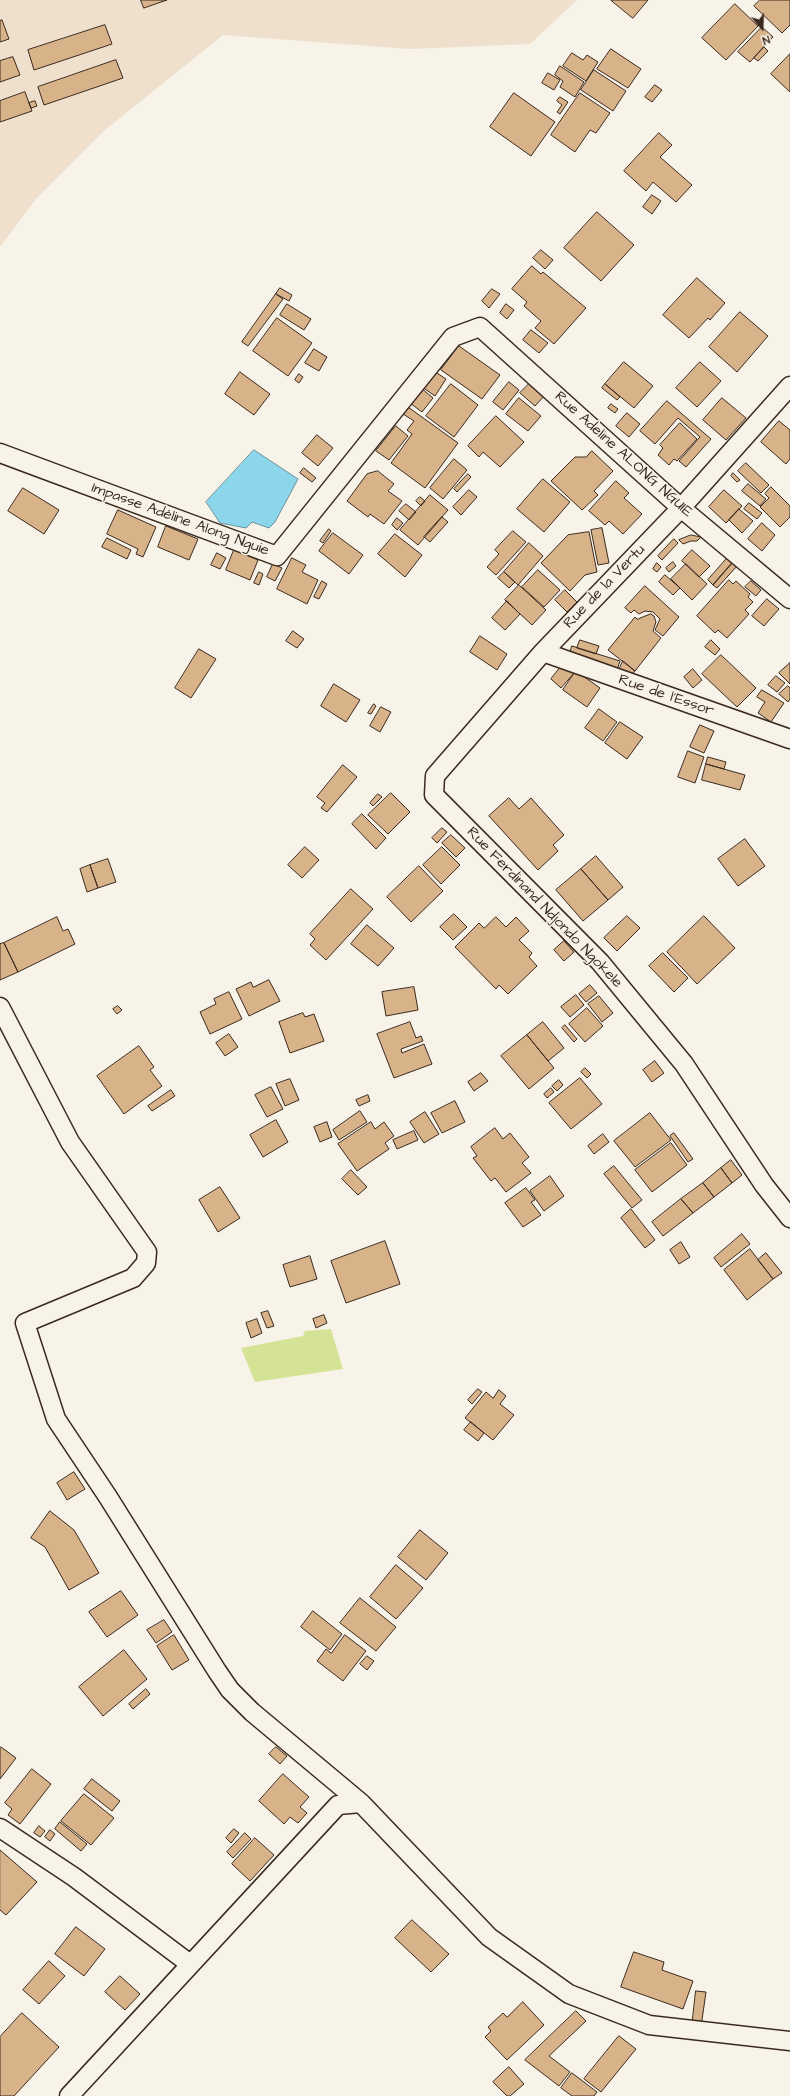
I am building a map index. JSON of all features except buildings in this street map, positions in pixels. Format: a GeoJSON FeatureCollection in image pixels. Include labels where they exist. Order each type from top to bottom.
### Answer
{"type":"FeatureCollection","features":[{"type":"Feature","properties":{"kind":"street","name":"Rue Adeline ALONG NGUIE"},"geometry":{"type":"LineString","coordinates":[[453,337],[480,327],[681,508],[790,599]]}},
{"type":"Feature","properties":{"kind":"street","name":"Impasse Adéline Along Nguie"},"geometry":{"type":"LineString","coordinates":[[0,453],[276,556],[453,337]]}},
{"type":"Feature","properties":{"kind":"street","name":"Rue de la Vertu"},"geometry":{"type":"LineString","coordinates":[[434,795],[435,776],[543,652],[681,508],[790,386]]}},
{"type":"Feature","properties":{"kind":"street","name":"Rue de l'Essor"},"geometry":{"type":"LineString","coordinates":[[543,652],[790,739]]}},
{"type":"Feature","properties":{"kind":"street","name":"Rue Ferdinand Ndjondo Ngokele"},"geometry":{"type":"LineString","coordinates":[[434,795],[600,962],[684,1064],[764,1185],[790,1218]]}},
{"type":"Feature","properties":{"kind":"street"},"geometry":{"type":"LineString","coordinates":[[0,1006],[70,1142],[147,1252],[146,1263],[133,1278],[25,1323],[56,1419],[108,1497],[217,1672],[230,1690],[252,1712],[361,1803],[489,1937],[569,1994],[649,2025],[790,2041]]}},
{"type":"Feature","properties":{"kind":"street"},"geometry":{"type":"LineString","coordinates":[[69,2096],[338,1805],[361,1803]]}},
{"type":"Feature","properties":{"kind":"street"},"geometry":{"type":"LineString","coordinates":[[0,1828],[74,1877],[190,1964]]}},
{"type":"Feature","properties":{"kind":"shaded area"},"geometry":{"type":"Polygon","coordinates":[[[0,0],[577,0],[530,44],[410,49],[223,35],[105,130],[36,199],[0,247],[0,0]]]}},
{"type":"Feature","properties":{"kind":"green space"},"geometry":{"type":"Polygon","coordinates":[[[331,1329],[343,1369],[255,1382],[241,1348],[303,1336],[305,1331],[331,1329]]]}},
{"type":"Feature","properties":{"kind":"water"},"geometry":{"type":"Polygon","coordinates":[[[254,450],[298,479],[275,522],[269,528],[252,522],[246,528],[220,523],[206,502],[254,450]]]}}]}
